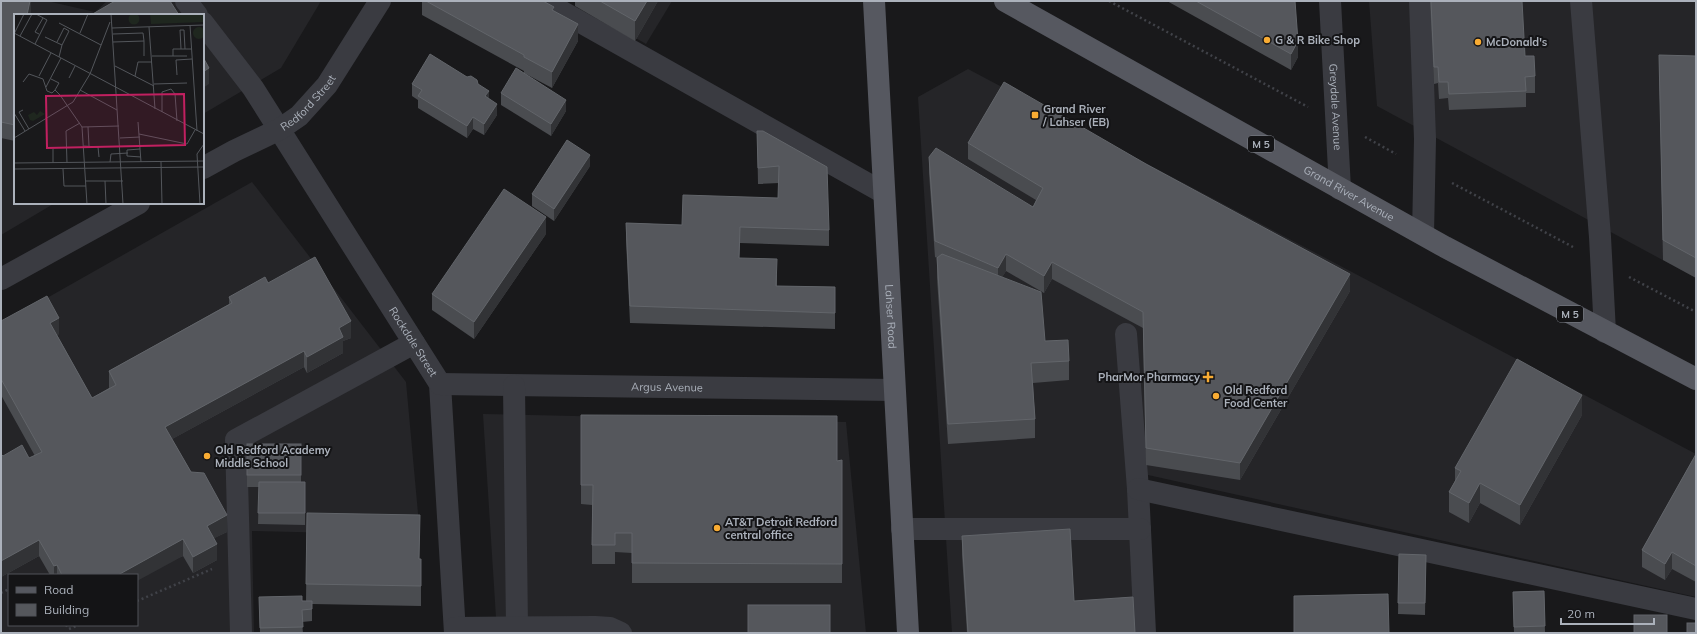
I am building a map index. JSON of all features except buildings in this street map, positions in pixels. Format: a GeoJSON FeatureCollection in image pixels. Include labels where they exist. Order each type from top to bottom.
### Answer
{"type":"FeatureCollection","features":[{"type":"Feature","properties":{"kind":"main road","name":"Lahser Road"},"geometry":{"type":"LineString","coordinates":[[874,1],[908,633]]}},
{"type":"Feature","properties":{"kind":"main road","name":"Grand River Avenue"},"geometry":{"type":"LineString","coordinates":[[1004,1],[1445,247],[1696,379]]}},
{"type":"Feature","properties":{"kind":"street"},"geometry":{"type":"LineString","coordinates":[[186,1],[196,14]]}},
{"type":"Feature","properties":{"kind":"street","name":"Redford Street"},"geometry":{"type":"LineString","coordinates":[[204,167],[280,129],[299,116],[327,86],[380,1]]}},
{"type":"Feature","properties":{"kind":"street"},"geometry":{"type":"LineString","coordinates":[[543,1],[884,193]]}},
{"type":"Feature","properties":{"kind":"street","name":"Greydale Avenue"},"geometry":{"type":"LineString","coordinates":[[1330,1],[1340,189]]}},
{"type":"Feature","properties":{"kind":"street"},"geometry":{"type":"LineString","coordinates":[[1420,1],[1425,139],[1423,234]]}},
{"type":"Feature","properties":{"kind":"street"},"geometry":{"type":"LineString","coordinates":[[1581,1],[1600,237],[1605,332]]}},
{"type":"Feature","properties":{"kind":"street","name":"Rockdale Street"},"geometry":{"type":"LineString","coordinates":[[204,24],[250,84],[280,129],[440,384],[455,630]]}},
{"type":"Feature","properties":{"kind":"street"},"geometry":{"type":"LineString","coordinates":[[1,279],[137,204]]}},
{"type":"Feature","properties":{"kind":"street"},"geometry":{"type":"LineString","coordinates":[[1126,334],[1138,489],[1145,633]]}},
{"type":"Feature","properties":{"kind":"street"},"geometry":{"type":"LineString","coordinates":[[241,633],[236,440],[414,343]]}},
{"type":"Feature","properties":{"kind":"street","name":"Argus Avenue"},"geometry":{"type":"LineString","coordinates":[[440,384],[894,390]]}},
{"type":"Feature","properties":{"kind":"street"},"geometry":{"type":"LineString","coordinates":[[514,386],[517,627]]}},
{"type":"Feature","properties":{"kind":"street"},"geometry":{"type":"LineString","coordinates":[[1138,489],[1696,609]]}},
{"type":"Feature","properties":{"kind":"street"},"geometry":{"type":"LineString","coordinates":[[902,529],[1140,529]]}},
{"type":"Feature","properties":{"kind":"street"},"geometry":{"type":"LineString","coordinates":[[455,630],[517,627],[595,627],[610,628],[621,633]]}},
{"type":"Feature","properties":{"kind":"path"},"geometry":{"type":"LineString","coordinates":[[138,601],[215,568]]}},
{"type":"Feature","properties":{"kind":"path"},"geometry":{"type":"LineString","coordinates":[[67,626],[69,629],[76,626]]}},
{"type":"Feature","properties":{"kind":"shaded area"},"geometry":{"type":"Polygon","coordinates":[[[1,1],[47,1],[95,12],[107,1],[321,1],[281,68],[204,113],[204,14],[14,14],[14,204],[53,204],[1,235],[1,1]]]}},
{"type":"Feature","properties":{"kind":"shaded area"},"geometry":{"type":"Polygon","coordinates":[[[573,1],[672,1],[646,44],[573,1]]]}},
{"type":"Feature","properties":{"kind":"shaded area"},"geometry":{"type":"Polygon","coordinates":[[[1369,1],[1696,1],[1696,278],[1377,106],[1369,1]]]}},
{"type":"Feature","properties":{"kind":"shaded area"},"geometry":{"type":"Polygon","coordinates":[[[968,69],[1696,454],[1696,597],[1130,471],[1138,633],[952,633],[918,97],[968,69]]]}},
{"type":"Feature","properties":{"kind":"shaded area","name":"Old Redford Academy Middle School"},"geometry":{"type":"Polygon","coordinates":[[[252,182],[406,382],[420,535],[252,531],[254,633],[1,633],[1,324],[252,182]]]}},
{"type":"Feature","properties":{"kind":"shaded area"},"geometry":{"type":"Polygon","coordinates":[[[483,414],[846,422],[866,633],[497,633],[483,414]]]}},
{"type":"Feature","properties":{"kind":"place","name":"G & R Bike Shop"},"geometry":{"type":"Point","coordinates":[1267,40]}},
{"type":"Feature","properties":{"kind":"place","name":"McDonald's"},"geometry":{"type":"Point","coordinates":[1478,42]}},
{"type":"Feature","properties":{"kind":"place","name":"Grand River / Lahser (EB)"},"geometry":{"type":"Point","coordinates":[1035,115]}},
{"type":"Feature","properties":{"kind":"place","name":"PharMor Pharmacy"},"geometry":{"type":"Point","coordinates":[1208,377]}},
{"type":"Feature","properties":{"kind":"place","name":"Old Redford Food Center"},"geometry":{"type":"Point","coordinates":[1216,396]}},
{"type":"Feature","properties":{"kind":"place","name":"Old Redford Academy Middle School"},"geometry":{"type":"Point","coordinates":[207,456]}},
{"type":"Feature","properties":{"kind":"place","name":"AT&T Detroit Redford central office"},"geometry":{"type":"Point","coordinates":[717,528]}}]}
